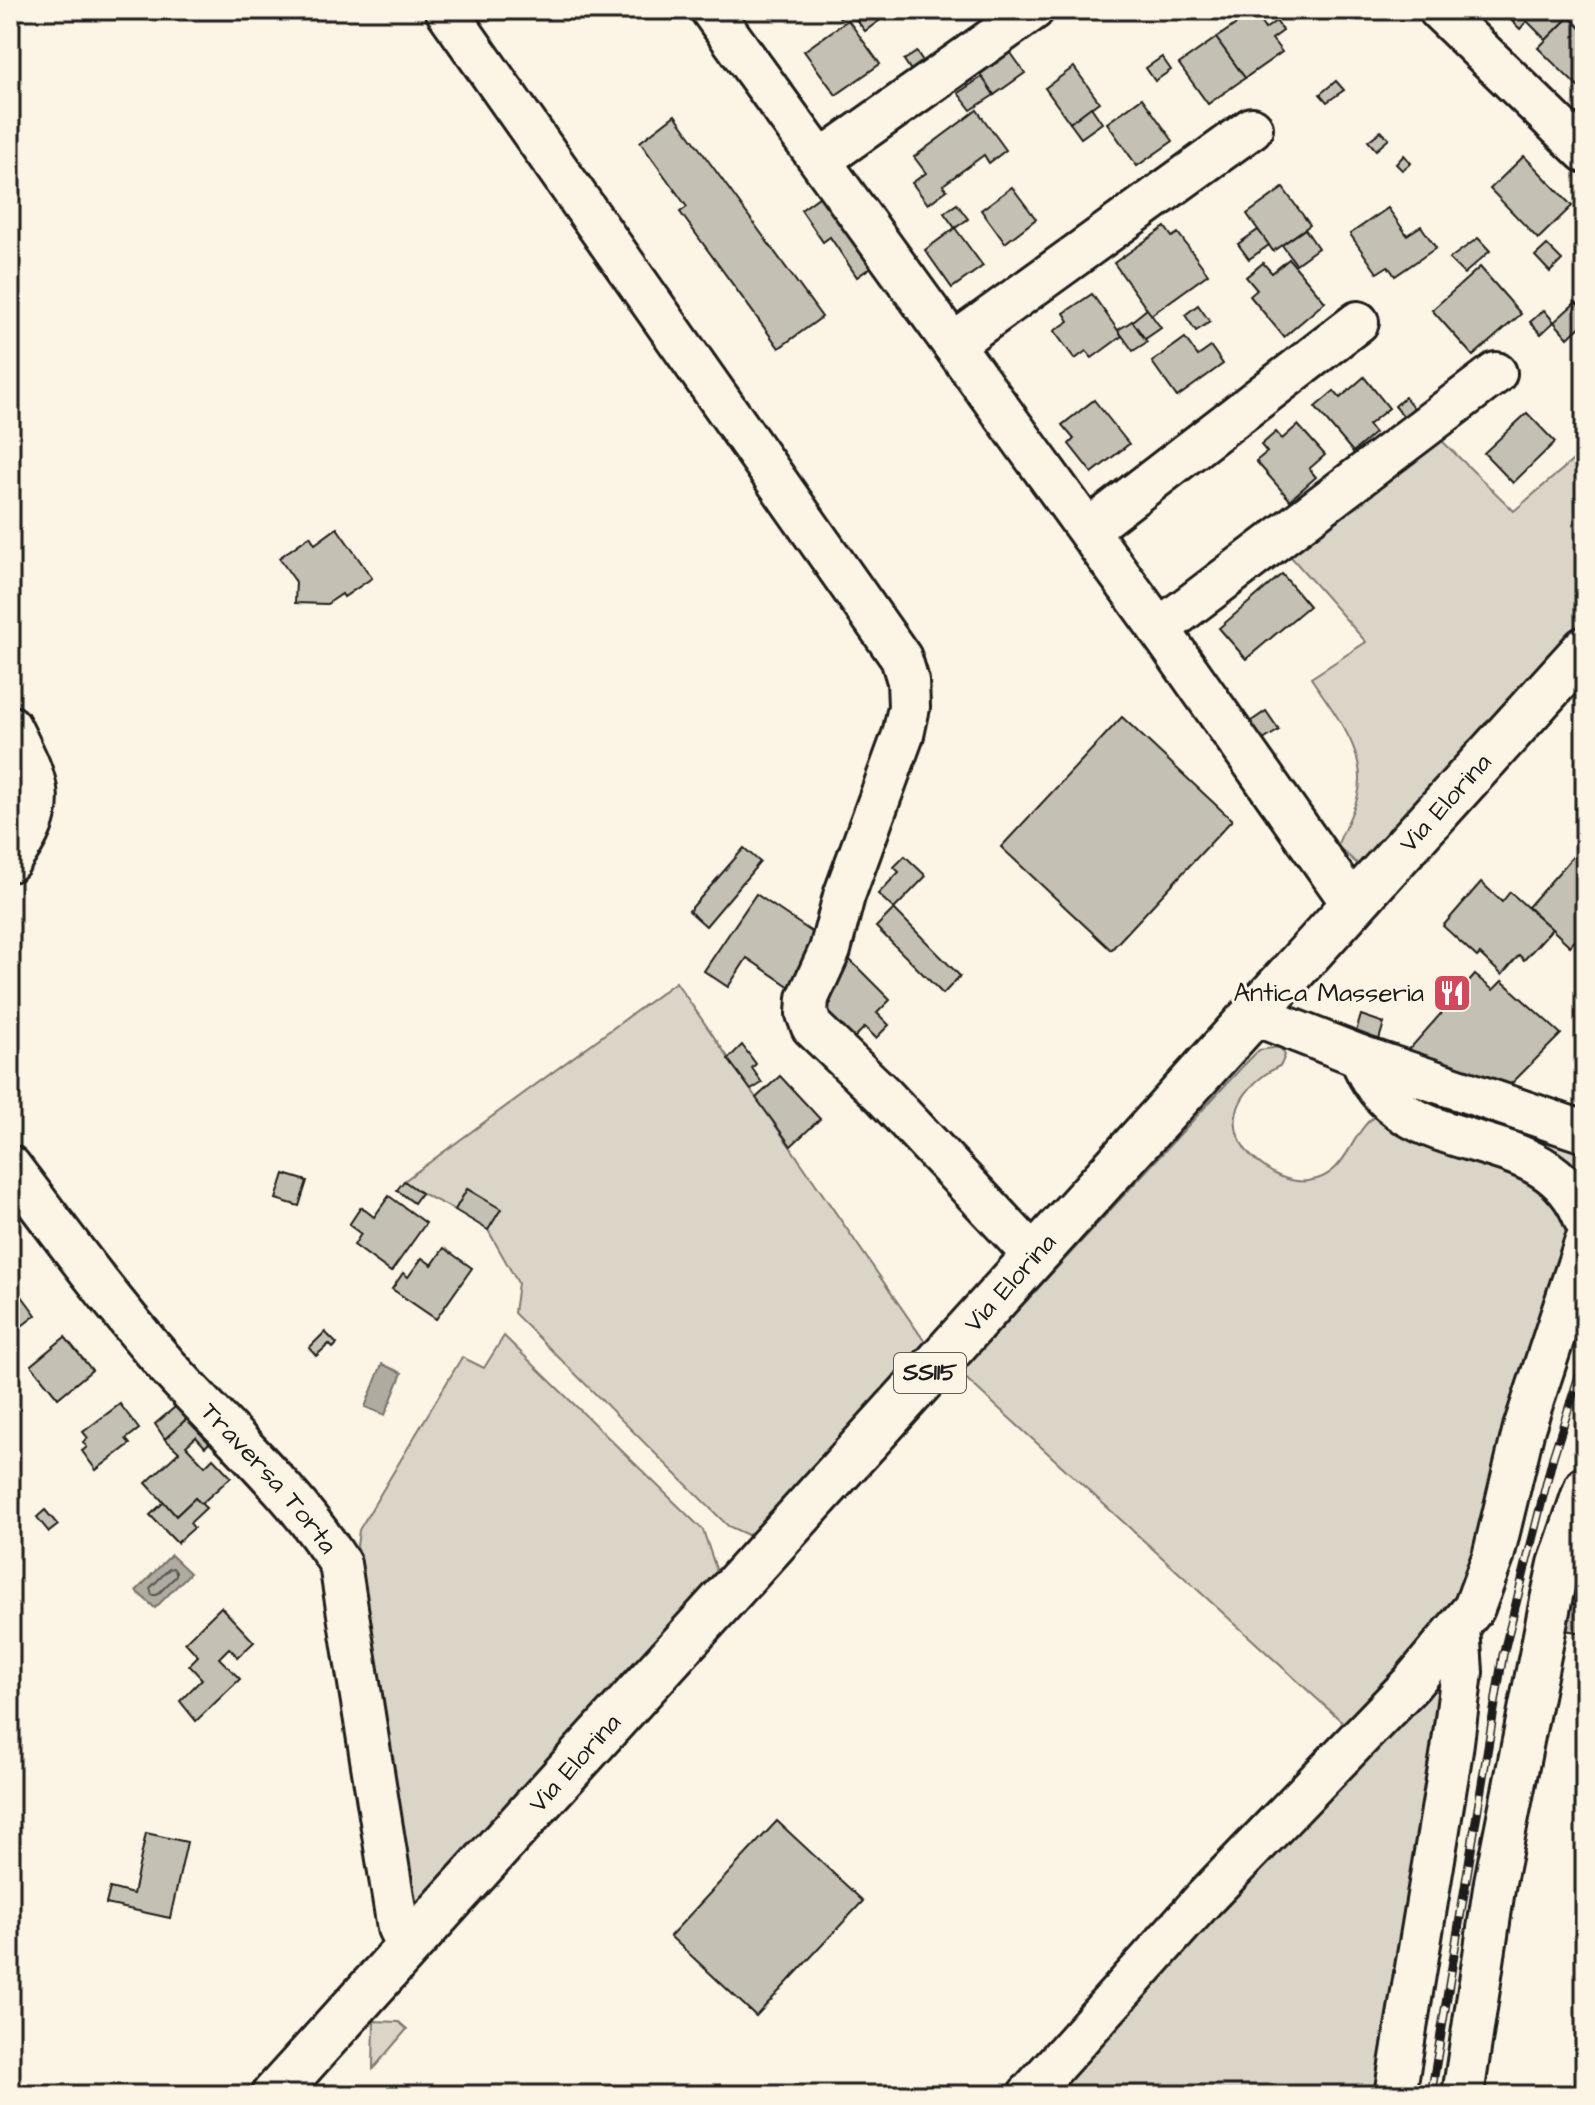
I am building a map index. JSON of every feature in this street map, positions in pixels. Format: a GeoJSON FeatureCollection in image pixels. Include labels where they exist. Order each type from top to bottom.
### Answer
{"type":"FeatureCollection","features":[{"type":"Feature","properties":{"kind":"main road","name":"Via Elorina"},"geometry":{"type":"LineString","coordinates":[[274,2095],[1585,649]]}},
{"type":"Feature","properties":{"kind":"street"},"geometry":{"type":"LineString","coordinates":[[446,10],[901,658],[908,681],[909,707],[903,735],[844,896],[830,950],[808,998],[807,1014],[812,1027],[883,1095],[1035,1257]]}},
{"type":"Feature","properties":{"kind":"street"},"geometry":{"type":"LineString","coordinates":[[711,10],[1088,530],[1353,905]]}},
{"type":"Feature","properties":{"kind":"street"},"geometry":{"type":"LineString","coordinates":[[821,160],[1033,10]]}},
{"type":"Feature","properties":{"kind":"street"},"geometry":{"type":"LineString","coordinates":[[1439,10],[1585,152]]}},
{"type":"Feature","properties":{"kind":"street"},"geometry":{"type":"LineString","coordinates":[[953,344],[1252,128]]}},
{"type":"Feature","properties":{"kind":"street"},"geometry":{"type":"LineString","coordinates":[[1088,530],[1358,322]]}},
{"type":"Feature","properties":{"kind":"street"},"geometry":{"type":"LineString","coordinates":[[1159,629],[1496,373]]}},
{"type":"Feature","properties":{"kind":"street"},"geometry":{"type":"LineString","coordinates":[[10,726],[33,772],[38,808],[31,831],[10,861]]}},
{"type":"Feature","properties":{"kind":"street"},"geometry":{"type":"LineString","coordinates":[[1255,1015],[1360,1056],[1583,1130]]}},
{"type":"Feature","properties":{"kind":"street"},"geometry":{"type":"LineString","coordinates":[[1360,1056],[1368,1078],[1381,1095],[1406,1116],[1435,1129],[1535,1162],[1559,1178],[1578,1202],[1585,1221]]}},
{"type":"Feature","properties":{"kind":"street","name":"Traversa Torta"},"geometry":{"type":"LineString","coordinates":[[10,1166],[70,1247],[168,1366],[315,1525],[340,1564],[398,1928],[408,1948]]}},
{"type":"Feature","properties":{"kind":"street"},"geometry":{"type":"LineString","coordinates":[[1028,2095],[1204,1899],[1411,1684],[1474,1608],[1493,1557],[1524,1428],[1585,1243]]}},
{"type":"Feature","properties":{"kind":"street"},"geometry":{"type":"LineString","coordinates":[[1463,2095],[1495,1882],[1551,1600],[1559,1564],[1585,1487]]}},
{"type":"Feature","properties":{"kind":"street"},"geometry":{"type":"LineString","coordinates":[[1395,2095],[1452,1750],[1462,1672],[1459,1627]]}},
{"type":"Feature","properties":{"kind":"shaded area"},"geometry":{"type":"Polygon","coordinates":[[[1437,436],[1514,511],[1585,450],[1585,620],[1360,866],[1337,846],[1357,799],[1359,766],[1348,735],[1311,678],[1366,642],[1284,549],[1437,436]]]}},
{"type":"Feature","properties":{"kind":"shaded area"},"geometry":{"type":"Polygon","coordinates":[[[676,982],[925,1342],[750,1536],[728,1526],[514,1313],[518,1283],[488,1230],[500,1209],[468,1189],[455,1210],[404,1181],[676,982]]]}},
{"type":"Feature","properties":{"kind":"shaded area"},"geometry":{"type":"Polygon","coordinates":[[[1280,1047],[1285,1055],[1281,1065],[1251,1087],[1236,1114],[1236,1128],[1241,1142],[1251,1156],[1271,1172],[1297,1181],[1322,1177],[1342,1161],[1363,1128],[1382,1112],[1530,1169],[1576,1230],[1464,1602],[1348,1727],[960,1373],[1242,1067],[1259,1050],[1280,1047]]]}},
{"type":"Feature","properties":{"kind":"shaded area"},"geometry":{"type":"Polygon","coordinates":[[[1382,1078],[1585,1150],[1585,1195],[1435,1118],[1382,1078]]]}},
{"type":"Feature","properties":{"kind":"shaded area"},"geometry":{"type":"Polygon","coordinates":[[[504,1336],[703,1530],[718,1575],[416,1908],[407,1908],[355,1563],[359,1530],[462,1357],[484,1368],[504,1336]]]}},
{"type":"Feature","properties":{"kind":"shaded area"},"geometry":{"type":"Polygon","coordinates":[[[1448,1670],[1389,2095],[1042,2095],[1448,1670]]]}},
{"type":"Feature","properties":{"kind":"shaded area"},"geometry":{"type":"Polygon","coordinates":[[[374,2021],[399,2022],[407,2029],[373,2069],[374,2021]]]}},
{"type":"Feature","properties":{"kind":"water"},"geometry":{"type":"Polygon","coordinates":[[[382,1364],[402,1373],[385,1415],[365,1407],[382,1364]]]}},
{"type":"Feature","properties":{"kind":"water"},"geometry":{"type":"Polygon","coordinates":[[[171,1555],[190,1573],[155,1608],[136,1591],[171,1555]]]}},
{"type":"Feature","properties":{"kind":"building"},"geometry":{"type":"Polygon","coordinates":[[[834,10],[894,10],[865,31],[850,11],[840,18],[834,10]]]}},
{"type":"Feature","properties":{"kind":"building"},"geometry":{"type":"Polygon","coordinates":[[[1506,10],[1524,10],[1513,22],[1503,13],[1506,10]]]}},
{"type":"Feature","properties":{"kind":"building"},"geometry":{"type":"Polygon","coordinates":[[[1524,10],[1562,10],[1569,17],[1546,40],[1527,21],[1520,29],[1513,22],[1524,10]]]}},
{"type":"Feature","properties":{"kind":"building"},"geometry":{"type":"Polygon","coordinates":[[[1254,12],[1265,29],[1276,21],[1283,31],[1272,39],[1282,52],[1245,78],[1216,38],[1254,12]]]}},
{"type":"Feature","properties":{"kind":"building"},"geometry":{"type":"Polygon","coordinates":[[[1569,17],[1585,32],[1583,92],[1538,48],[1569,17]]]}},
{"type":"Feature","properties":{"kind":"building"},"geometry":{"type":"Polygon","coordinates":[[[848,20],[880,64],[836,95],[804,51],[848,20]]]}},
{"type":"Feature","properties":{"kind":"building"},"geometry":{"type":"Polygon","coordinates":[[[1216,38],[1245,78],[1208,104],[1179,64],[1216,38]]]}},
{"type":"Feature","properties":{"kind":"building"},"geometry":{"type":"Polygon","coordinates":[[[1004,43],[1025,73],[994,95],[973,64],[1004,43]]]}},
{"type":"Feature","properties":{"kind":"building"},"geometry":{"type":"Polygon","coordinates":[[[917,52],[930,72],[918,81],[904,60],[917,52]]]}},
{"type":"Feature","properties":{"kind":"building"},"geometry":{"type":"Polygon","coordinates":[[[1162,57],[1171,70],[1155,81],[1146,68],[1162,57]]]}},
{"type":"Feature","properties":{"kind":"building"},"geometry":{"type":"Polygon","coordinates":[[[1074,67],[1099,102],[1070,123],[1045,88],[1074,67]]]}},
{"type":"Feature","properties":{"kind":"building"},"geometry":{"type":"Polygon","coordinates":[[[982,77],[994,95],[971,110],[958,93],[982,77]]]}},
{"type":"Feature","properties":{"kind":"building"},"geometry":{"type":"Polygon","coordinates":[[[1336,81],[1344,90],[1327,102],[1320,94],[1336,81]]]}},
{"type":"Feature","properties":{"kind":"building"},"geometry":{"type":"Polygon","coordinates":[[[1142,98],[1173,141],[1137,166],[1107,123],[1142,98]]]}},
{"type":"Feature","properties":{"kind":"building"},"geometry":{"type":"Polygon","coordinates":[[[1091,107],[1102,123],[1081,138],[1070,123],[1091,107]]]}},
{"type":"Feature","properties":{"kind":"building"},"geometry":{"type":"Polygon","coordinates":[[[977,110],[1006,150],[989,163],[984,155],[943,185],[947,190],[928,204],[912,183],[926,173],[914,157],[977,110]]]}},
{"type":"Feature","properties":{"kind":"building"},"geometry":{"type":"Polygon","coordinates":[[[675,115],[822,317],[779,348],[680,212],[687,207],[640,142],[675,115]]]}},
{"type":"Feature","properties":{"kind":"building"},"geometry":{"type":"Polygon","coordinates":[[[1381,131],[1389,139],[1376,150],[1368,141],[1381,131]]]}},
{"type":"Feature","properties":{"kind":"building"},"geometry":{"type":"Polygon","coordinates":[[[1404,155],[1411,163],[1402,170],[1396,164],[1404,155]]]}},
{"type":"Feature","properties":{"kind":"building"},"geometry":{"type":"Polygon","coordinates":[[[1524,156],[1572,206],[1538,239],[1490,189],[1524,156]]]}},
{"type":"Feature","properties":{"kind":"building"},"geometry":{"type":"Polygon","coordinates":[[[1012,187],[1036,219],[1005,243],[981,210],[1012,187]]]}},
{"type":"Feature","properties":{"kind":"building"},"geometry":{"type":"Polygon","coordinates":[[[1283,188],[1310,225],[1273,251],[1247,214],[1283,188]]]}},
{"type":"Feature","properties":{"kind":"building"},"geometry":{"type":"Polygon","coordinates":[[[826,192],[878,262],[857,277],[830,237],[823,242],[801,210],[826,192]]]}},
{"type":"Feature","properties":{"kind":"building"},"geometry":{"type":"Polygon","coordinates":[[[957,204],[968,219],[955,228],[944,213],[957,204]]]}},
{"type":"Feature","properties":{"kind":"building"},"geometry":{"type":"Polygon","coordinates":[[[1388,208],[1407,235],[1421,226],[1436,248],[1395,276],[1388,266],[1377,273],[1350,234],[1388,208]]]}},
{"type":"Feature","properties":{"kind":"building"},"geometry":{"type":"Polygon","coordinates":[[[1165,227],[1172,237],[1178,233],[1208,274],[1151,315],[1114,263],[1165,227]]]}},
{"type":"Feature","properties":{"kind":"building"},"geometry":{"type":"Polygon","coordinates":[[[955,228],[983,266],[952,288],[925,250],[955,228]]]}},
{"type":"Feature","properties":{"kind":"building"},"geometry":{"type":"Polygon","coordinates":[[[1305,229],[1318,248],[1296,264],[1282,245],[1305,229]]]}},
{"type":"Feature","properties":{"kind":"building"},"geometry":{"type":"Polygon","coordinates":[[[1258,230],[1269,245],[1249,259],[1238,244],[1258,230]]]}},
{"type":"Feature","properties":{"kind":"building"},"geometry":{"type":"Polygon","coordinates":[[[1478,238],[1490,251],[1464,274],[1449,259],[1478,238]]]}},
{"type":"Feature","properties":{"kind":"building"},"geometry":{"type":"Polygon","coordinates":[[[1547,245],[1562,260],[1550,272],[1535,256],[1547,245]]]}},
{"type":"Feature","properties":{"kind":"building"},"geometry":{"type":"Polygon","coordinates":[[[1289,259],[1325,302],[1284,337],[1250,296],[1257,290],[1246,277],[1263,263],[1272,273],[1289,259]]]}},
{"type":"Feature","properties":{"kind":"building"},"geometry":{"type":"Polygon","coordinates":[[[1480,267],[1521,314],[1473,356],[1432,310],[1480,267]]]}},
{"type":"Feature","properties":{"kind":"building"},"geometry":{"type":"Polygon","coordinates":[[[1092,294],[1122,336],[1092,358],[1086,351],[1075,359],[1054,331],[1069,321],[1064,313],[1092,294]]]}},
{"type":"Feature","properties":{"kind":"building"},"geometry":{"type":"Polygon","coordinates":[[[1576,302],[1585,313],[1585,322],[1568,338],[1554,322],[1576,302]]]}},
{"type":"Feature","properties":{"kind":"building"},"geometry":{"type":"Polygon","coordinates":[[[1198,305],[1210,322],[1196,331],[1185,315],[1198,305]]]}},
{"type":"Feature","properties":{"kind":"building"},"geometry":{"type":"Polygon","coordinates":[[[1147,309],[1161,328],[1145,339],[1132,321],[1147,309]]]}},
{"type":"Feature","properties":{"kind":"building"},"geometry":{"type":"Polygon","coordinates":[[[1544,310],[1554,322],[1541,334],[1530,322],[1544,310]]]}},
{"type":"Feature","properties":{"kind":"building"},"geometry":{"type":"Polygon","coordinates":[[[1132,321],[1147,342],[1133,351],[1118,330],[1132,321]]]}},
{"type":"Feature","properties":{"kind":"building"},"geometry":{"type":"Polygon","coordinates":[[[1185,338],[1198,356],[1211,347],[1223,364],[1177,397],[1152,362],[1185,338]]]}},
{"type":"Feature","properties":{"kind":"building"},"geometry":{"type":"Polygon","coordinates":[[[1364,377],[1389,408],[1368,425],[1375,433],[1353,452],[1315,407],[1334,391],[1340,398],[1364,377]]]}},
{"type":"Feature","properties":{"kind":"building"},"geometry":{"type":"Polygon","coordinates":[[[1405,397],[1420,416],[1410,424],[1395,406],[1405,397]]]}},
{"type":"Feature","properties":{"kind":"building"},"geometry":{"type":"Polygon","coordinates":[[[1094,400],[1129,444],[1092,473],[1069,444],[1074,439],[1062,425],[1094,400]]]}},
{"type":"Feature","properties":{"kind":"building"},"geometry":{"type":"Polygon","coordinates":[[[1527,413],[1555,442],[1513,483],[1484,453],[1527,413]]]}},
{"type":"Feature","properties":{"kind":"building"},"geometry":{"type":"Polygon","coordinates":[[[1298,425],[1325,455],[1309,469],[1316,477],[1290,500],[1256,461],[1267,452],[1261,445],[1276,432],[1282,439],[1298,425]]]}},
{"type":"Feature","properties":{"kind":"building"},"geometry":{"type":"Polygon","coordinates":[[[337,528],[372,578],[344,597],[342,594],[327,604],[295,603],[296,582],[279,558],[310,536],[315,544],[337,528]]]}},
{"type":"Feature","properties":{"kind":"building"},"geometry":{"type":"Polygon","coordinates":[[[1282,574],[1309,606],[1246,659],[1219,628],[1282,574]]]}},
{"type":"Feature","properties":{"kind":"building"},"geometry":{"type":"Polygon","coordinates":[[[1266,711],[1279,730],[1260,742],[1247,724],[1266,711]]]}},
{"type":"Feature","properties":{"kind":"building"},"geometry":{"type":"Polygon","coordinates":[[[1122,717],[1232,820],[1111,950],[1001,847],[1122,717]]]}},
{"type":"Feature","properties":{"kind":"building"},"geometry":{"type":"Polygon","coordinates":[[[744,848],[760,862],[706,926],[689,911],[744,848]]]}},
{"type":"Feature","properties":{"kind":"building"},"geometry":{"type":"Polygon","coordinates":[[[1577,852],[1585,859],[1585,930],[1570,946],[1528,907],[1577,852]]]}},
{"type":"Feature","properties":{"kind":"building"},"geometry":{"type":"Polygon","coordinates":[[[905,856],[926,876],[894,909],[878,894],[899,872],[894,867],[905,856]]]}},
{"type":"Feature","properties":{"kind":"building"},"geometry":{"type":"Polygon","coordinates":[[[1481,882],[1502,902],[1510,892],[1552,929],[1524,960],[1519,955],[1502,975],[1443,926],[1481,882]]]}},
{"type":"Feature","properties":{"kind":"building"},"geometry":{"type":"Polygon","coordinates":[[[756,894],[825,941],[793,989],[747,958],[728,987],[704,971],[756,894]]]}},
{"type":"Feature","properties":{"kind":"building"},"geometry":{"type":"Polygon","coordinates":[[[894,909],[960,976],[943,994],[876,927],[894,909]]]}},
{"type":"Feature","properties":{"kind":"building"},"geometry":{"type":"Polygon","coordinates":[[[848,958],[890,1000],[877,1013],[889,1025],[876,1038],[865,1027],[852,1040],[823,1011],[831,1003],[822,993],[848,958]]]}},
{"type":"Feature","properties":{"kind":"building"},"geometry":{"type":"Polygon","coordinates":[[[1475,975],[1493,990],[1502,981],[1561,1034],[1507,1088],[1406,1053],[1475,975]]]}},
{"type":"Feature","properties":{"kind":"building"},"geometry":{"type":"Polygon","coordinates":[[[1361,1015],[1384,1023],[1378,1043],[1355,1035],[1361,1015]]]}},
{"type":"Feature","properties":{"kind":"building"},"geometry":{"type":"Polygon","coordinates":[[[742,1045],[756,1064],[752,1068],[762,1083],[751,1090],[728,1059],[742,1045]]]}},
{"type":"Feature","properties":{"kind":"building"},"geometry":{"type":"Polygon","coordinates":[[[780,1076],[820,1119],[791,1146],[756,1098],[780,1076]]]}},
{"type":"Feature","properties":{"kind":"building"},"geometry":{"type":"Polygon","coordinates":[[[284,1174],[307,1181],[299,1206],[276,1199],[284,1174]]]}},
{"type":"Feature","properties":{"kind":"building"},"geometry":{"type":"Polygon","coordinates":[[[404,1181],[421,1193],[414,1203],[397,1190],[404,1181]]]}},
{"type":"Feature","properties":{"kind":"building"},"geometry":{"type":"Polygon","coordinates":[[[467,1189],[501,1209],[488,1230],[455,1210],[467,1189]]]}},
{"type":"Feature","properties":{"kind":"building"},"geometry":{"type":"Polygon","coordinates":[[[389,1196],[426,1223],[391,1272],[354,1245],[361,1234],[349,1225],[361,1207],[374,1217],[389,1196]]]}},
{"type":"Feature","properties":{"kind":"building"},"geometry":{"type":"Polygon","coordinates":[[[444,1248],[472,1268],[436,1319],[392,1289],[403,1273],[408,1277],[422,1258],[432,1265],[444,1248]]]}},
{"type":"Feature","properties":{"kind":"building"},"geometry":{"type":"Polygon","coordinates":[[[13,1284],[36,1315],[10,1335],[10,1286],[13,1284]]]}},
{"type":"Feature","properties":{"kind":"building"},"geometry":{"type":"Polygon","coordinates":[[[325,1332],[337,1344],[333,1348],[329,1344],[316,1356],[309,1348],[325,1332]]]}},
{"type":"Feature","properties":{"kind":"building"},"geometry":{"type":"Polygon","coordinates":[[[65,1337],[92,1370],[58,1398],[31,1365],[65,1337]]]}},
{"type":"Feature","properties":{"kind":"building"},"geometry":{"type":"Polygon","coordinates":[[[174,1397],[195,1411],[165,1439],[155,1424],[175,1407],[174,1397]]]}},
{"type":"Feature","properties":{"kind":"building"},"geometry":{"type":"Polygon","coordinates":[[[120,1404],[139,1429],[126,1439],[130,1444],[96,1470],[82,1451],[87,1447],[83,1442],[88,1438],[83,1432],[120,1404]]]}},
{"type":"Feature","properties":{"kind":"building"},"geometry":{"type":"Polygon","coordinates":[[[195,1411],[217,1436],[205,1447],[196,1437],[186,1446],[205,1466],[213,1458],[231,1477],[201,1504],[195,1498],[176,1516],[146,1483],[179,1452],[165,1439],[195,1411]]]}},
{"type":"Feature","properties":{"kind":"building"},"geometry":{"type":"Polygon","coordinates":[[[195,1498],[206,1508],[190,1523],[194,1528],[177,1543],[150,1515],[164,1502],[176,1516],[195,1498]]]}},
{"type":"Feature","properties":{"kind":"building"},"geometry":{"type":"Polygon","coordinates":[[[45,1510],[58,1525],[49,1532],[37,1517],[45,1510]]]}},
{"type":"Feature","properties":{"kind":"building"},"geometry":{"type":"Polygon","coordinates":[[[1566,1603],[1585,1606],[1585,1633],[1563,1630],[1566,1603]]]}},
{"type":"Feature","properties":{"kind":"building"},"geometry":{"type":"Polygon","coordinates":[[[221,1607],[254,1642],[238,1657],[229,1648],[219,1658],[240,1679],[196,1721],[180,1701],[202,1679],[189,1665],[198,1656],[185,1642],[221,1607]]]}},
{"type":"Feature","properties":{"kind":"building"},"geometry":{"type":"Polygon","coordinates":[[[777,1821],[863,1901],[756,2016],[670,1936],[777,1821]]]}},
{"type":"Feature","properties":{"kind":"building"},"geometry":{"type":"Polygon","coordinates":[[[146,1833],[187,1842],[170,1918],[106,1904],[110,1888],[133,1894],[146,1833]]]}},
{"type":"Feature","properties":{"kind":"railway"},"geometry":{"type":"LineString","coordinates":[[1431,2095],[1503,1655],[1553,1457],[1585,1357]]}},
{"type":"Feature","properties":{"kind":"place","name":"Antica Masseria"},"geometry":{"type":"Point","coordinates":[1452,993]}}]}
